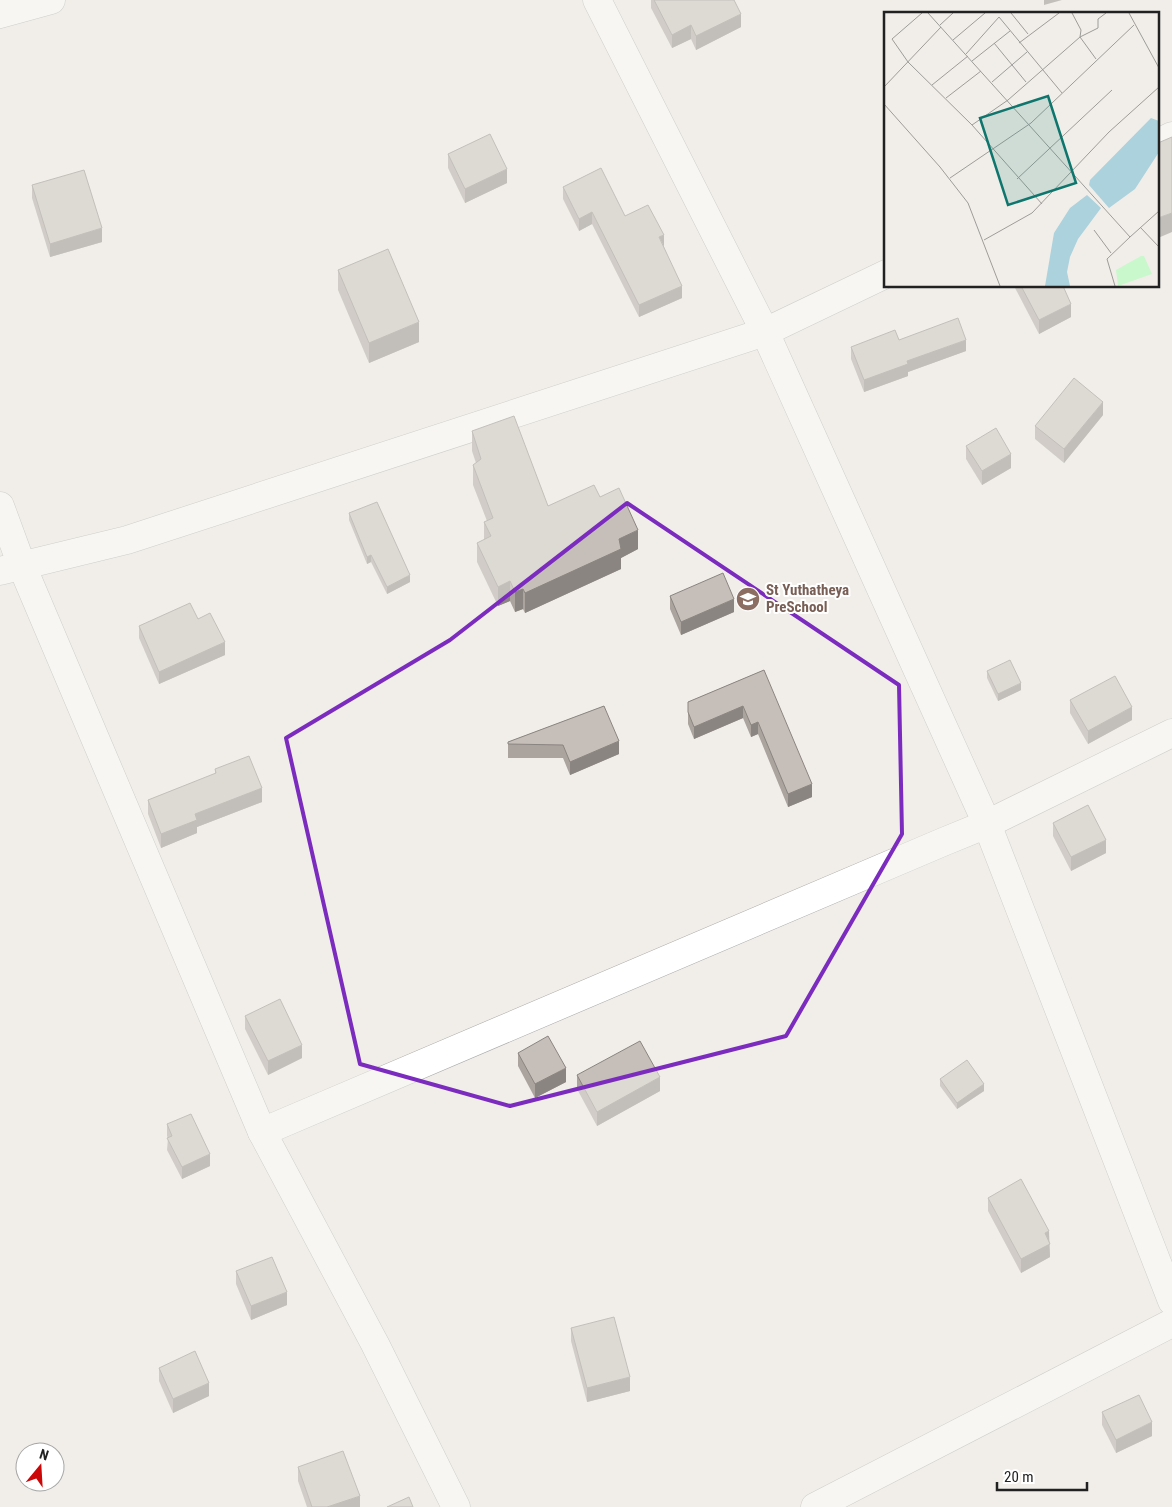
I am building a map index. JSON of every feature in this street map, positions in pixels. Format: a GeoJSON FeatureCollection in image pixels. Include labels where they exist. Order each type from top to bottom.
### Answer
{"type":"FeatureCollection","features":[{"type":"Feature","properties":{"kind":"street"},"geometry":{"type":"LineString","coordinates":[[0,14],[52,0]]}},
{"type":"Feature","properties":{"kind":"street"},"geometry":{"type":"LineString","coordinates":[[597,0],[765,332],[987,824],[1172,1300]]}},
{"type":"Feature","properties":{"kind":"street"},"geometry":{"type":"LineString","coordinates":[[1160,142],[1172,136]]}},
{"type":"Feature","properties":{"kind":"street"},"geometry":{"type":"LineString","coordinates":[[11,569],[127,540],[765,332],[884,275]]}},
{"type":"Feature","properties":{"kind":"street"},"geometry":{"type":"LineString","coordinates":[[0,506],[11,569],[262,1132],[375,1344],[456,1507]]}},
{"type":"Feature","properties":{"kind":"street"},"geometry":{"type":"LineString","coordinates":[[262,1132],[987,824],[1172,733]]}},
{"type":"Feature","properties":{"kind":"street"},"geometry":{"type":"LineString","coordinates":[[815,1507],[1172,1323]]}},
{"type":"Feature","properties":{"kind":"highlighted area"},"geometry":{"type":"Polygon","coordinates":[[[627,503],[899,685],[902,834],[786,1036],[510,1106],[360,1064],[286,738],[450,640],[627,503]]]}},
{"type":"Feature","properties":{"kind":"building"},"geometry":{"type":"Polygon","coordinates":[[[654,0],[734,0],[741,14],[696,36],[691,25],[672,35],[654,0]]]}},
{"type":"Feature","properties":{"kind":"building"},"geometry":{"type":"Polygon","coordinates":[[[490,134],[507,169],[465,189],[448,154],[490,134]]]}},
{"type":"Feature","properties":{"kind":"building"},"geometry":{"type":"Polygon","coordinates":[[[1172,137],[1172,213],[1160,217],[1160,142],[1172,137]]]}},
{"type":"Feature","properties":{"kind":"building"},"geometry":{"type":"Polygon","coordinates":[[[601,168],[625,216],[648,205],[664,235],[659,237],[682,286],[639,305],[592,212],[579,219],[563,187],[601,168]]]}},
{"type":"Feature","properties":{"kind":"building"},"geometry":{"type":"Polygon","coordinates":[[[84,170],[102,228],[50,244],[32,185],[84,170]]]}},
{"type":"Feature","properties":{"kind":"building"},"geometry":{"type":"Polygon","coordinates":[[[388,249],[419,322],[369,343],[338,270],[388,249]]]}},
{"type":"Feature","properties":{"kind":"building"},"geometry":{"type":"Polygon","coordinates":[[[1022,288],[1064,288],[1071,304],[1039,320],[1022,288]]]}},
{"type":"Feature","properties":{"kind":"building"},"geometry":{"type":"Polygon","coordinates":[[[958,318],[966,340],[907,361],[908,364],[864,380],[851,347],[895,330],[899,340],[958,318]]]}},
{"type":"Feature","properties":{"kind":"building"},"geometry":{"type":"Polygon","coordinates":[[[1074,378],[1103,402],[1064,449],[1035,426],[1074,378]]]}},
{"type":"Feature","properties":{"kind":"building"},"geometry":{"type":"Polygon","coordinates":[[[514,416],[548,506],[594,485],[600,497],[619,488],[638,530],[619,539],[621,549],[525,593],[523,589],[515,592],[510,581],[498,587],[477,543],[491,536],[484,522],[493,518],[473,465],[481,459],[472,431],[514,416]]]}},
{"type":"Feature","properties":{"kind":"building"},"geometry":{"type":"Polygon","coordinates":[[[996,428],[1011,454],[982,471],[966,446],[996,428]]]}},
{"type":"Feature","properties":{"kind":"building"},"geometry":{"type":"Polygon","coordinates":[[[377,502],[410,575],[387,587],[371,555],[367,557],[349,513],[377,502]]]}},
{"type":"Feature","properties":{"kind":"building"},"geometry":{"type":"Polygon","coordinates":[[[723,573],[734,599],[681,622],[670,596],[723,573]]]}},
{"type":"Feature","properties":{"kind":"building"},"geometry":{"type":"Polygon","coordinates":[[[190,603],[198,619],[210,613],[225,642],[159,672],[139,626],[190,603]]]}},
{"type":"Feature","properties":{"kind":"building"},"geometry":{"type":"Polygon","coordinates":[[[1010,660],[1021,683],[998,694],[987,671],[1010,660]]]}},
{"type":"Feature","properties":{"kind":"building"},"geometry":{"type":"Polygon","coordinates":[[[764,670],[812,784],[788,794],[758,722],[751,725],[743,706],[694,727],[688,712],[688,702],[764,670]]]}},
{"type":"Feature","properties":{"kind":"building"},"geometry":{"type":"Polygon","coordinates":[[[1115,676],[1132,707],[1088,731],[1070,700],[1115,676]]]}},
{"type":"Feature","properties":{"kind":"building"},"geometry":{"type":"Polygon","coordinates":[[[604,706],[619,741],[570,762],[563,745],[508,744],[508,742],[604,706]]]}},
{"type":"Feature","properties":{"kind":"building"},"geometry":{"type":"Polygon","coordinates":[[[249,756],[262,788],[195,814],[197,820],[161,834],[148,800],[216,773],[215,769],[249,756]]]}},
{"type":"Feature","properties":{"kind":"building"},"geometry":{"type":"Polygon","coordinates":[[[1088,805],[1106,840],[1071,857],[1053,823],[1088,805]]]}},
{"type":"Feature","properties":{"kind":"building"},"geometry":{"type":"Polygon","coordinates":[[[280,999],[302,1045],[268,1061],[245,1016],[280,999]]]}},
{"type":"Feature","properties":{"kind":"building"},"geometry":{"type":"Polygon","coordinates":[[[548,1036],[566,1068],[535,1084],[518,1053],[548,1036]]]}},
{"type":"Feature","properties":{"kind":"building"},"geometry":{"type":"Polygon","coordinates":[[[640,1041],[660,1077],[597,1112],[577,1075],[640,1041]]]}},
{"type":"Feature","properties":{"kind":"building"},"geometry":{"type":"Polygon","coordinates":[[[967,1060],[984,1084],[957,1103],[940,1079],[967,1060]]]}},
{"type":"Feature","properties":{"kind":"building"},"geometry":{"type":"Polygon","coordinates":[[[191,1114],[210,1154],[182,1167],[167,1138],[172,1136],[167,1124],[191,1114]]]}},
{"type":"Feature","properties":{"kind":"building"},"geometry":{"type":"Polygon","coordinates":[[[1021,1179],[1049,1231],[1045,1233],[1050,1244],[1021,1259],[988,1198],[1021,1179]]]}},
{"type":"Feature","properties":{"kind":"building"},"geometry":{"type":"Polygon","coordinates":[[[272,1257],[287,1292],[251,1306],[236,1271],[272,1257]]]}},
{"type":"Feature","properties":{"kind":"building"},"geometry":{"type":"Polygon","coordinates":[[[614,1317],[630,1377],[587,1388],[571,1328],[614,1317]]]}},
{"type":"Feature","properties":{"kind":"building"},"geometry":{"type":"Polygon","coordinates":[[[195,1351],[209,1383],[173,1399],[159,1368],[195,1351]]]}},
{"type":"Feature","properties":{"kind":"building"},"geometry":{"type":"Polygon","coordinates":[[[1139,1395],[1152,1422],[1116,1440],[1102,1412],[1139,1395]]]}},
{"type":"Feature","properties":{"kind":"building"},"geometry":{"type":"Polygon","coordinates":[[[343,1451],[360,1496],[327,1507],[312,1507],[298,1467],[343,1451]]]}},
{"type":"Feature","properties":{"kind":"building"},"geometry":{"type":"Polygon","coordinates":[[[409,1497],[413,1507],[387,1507],[409,1497]]]}},
{"type":"Feature","properties":{"kind":"place","name":"St Yuthatheya PreSchool"},"geometry":{"type":"Point","coordinates":[748,599]}}]}
